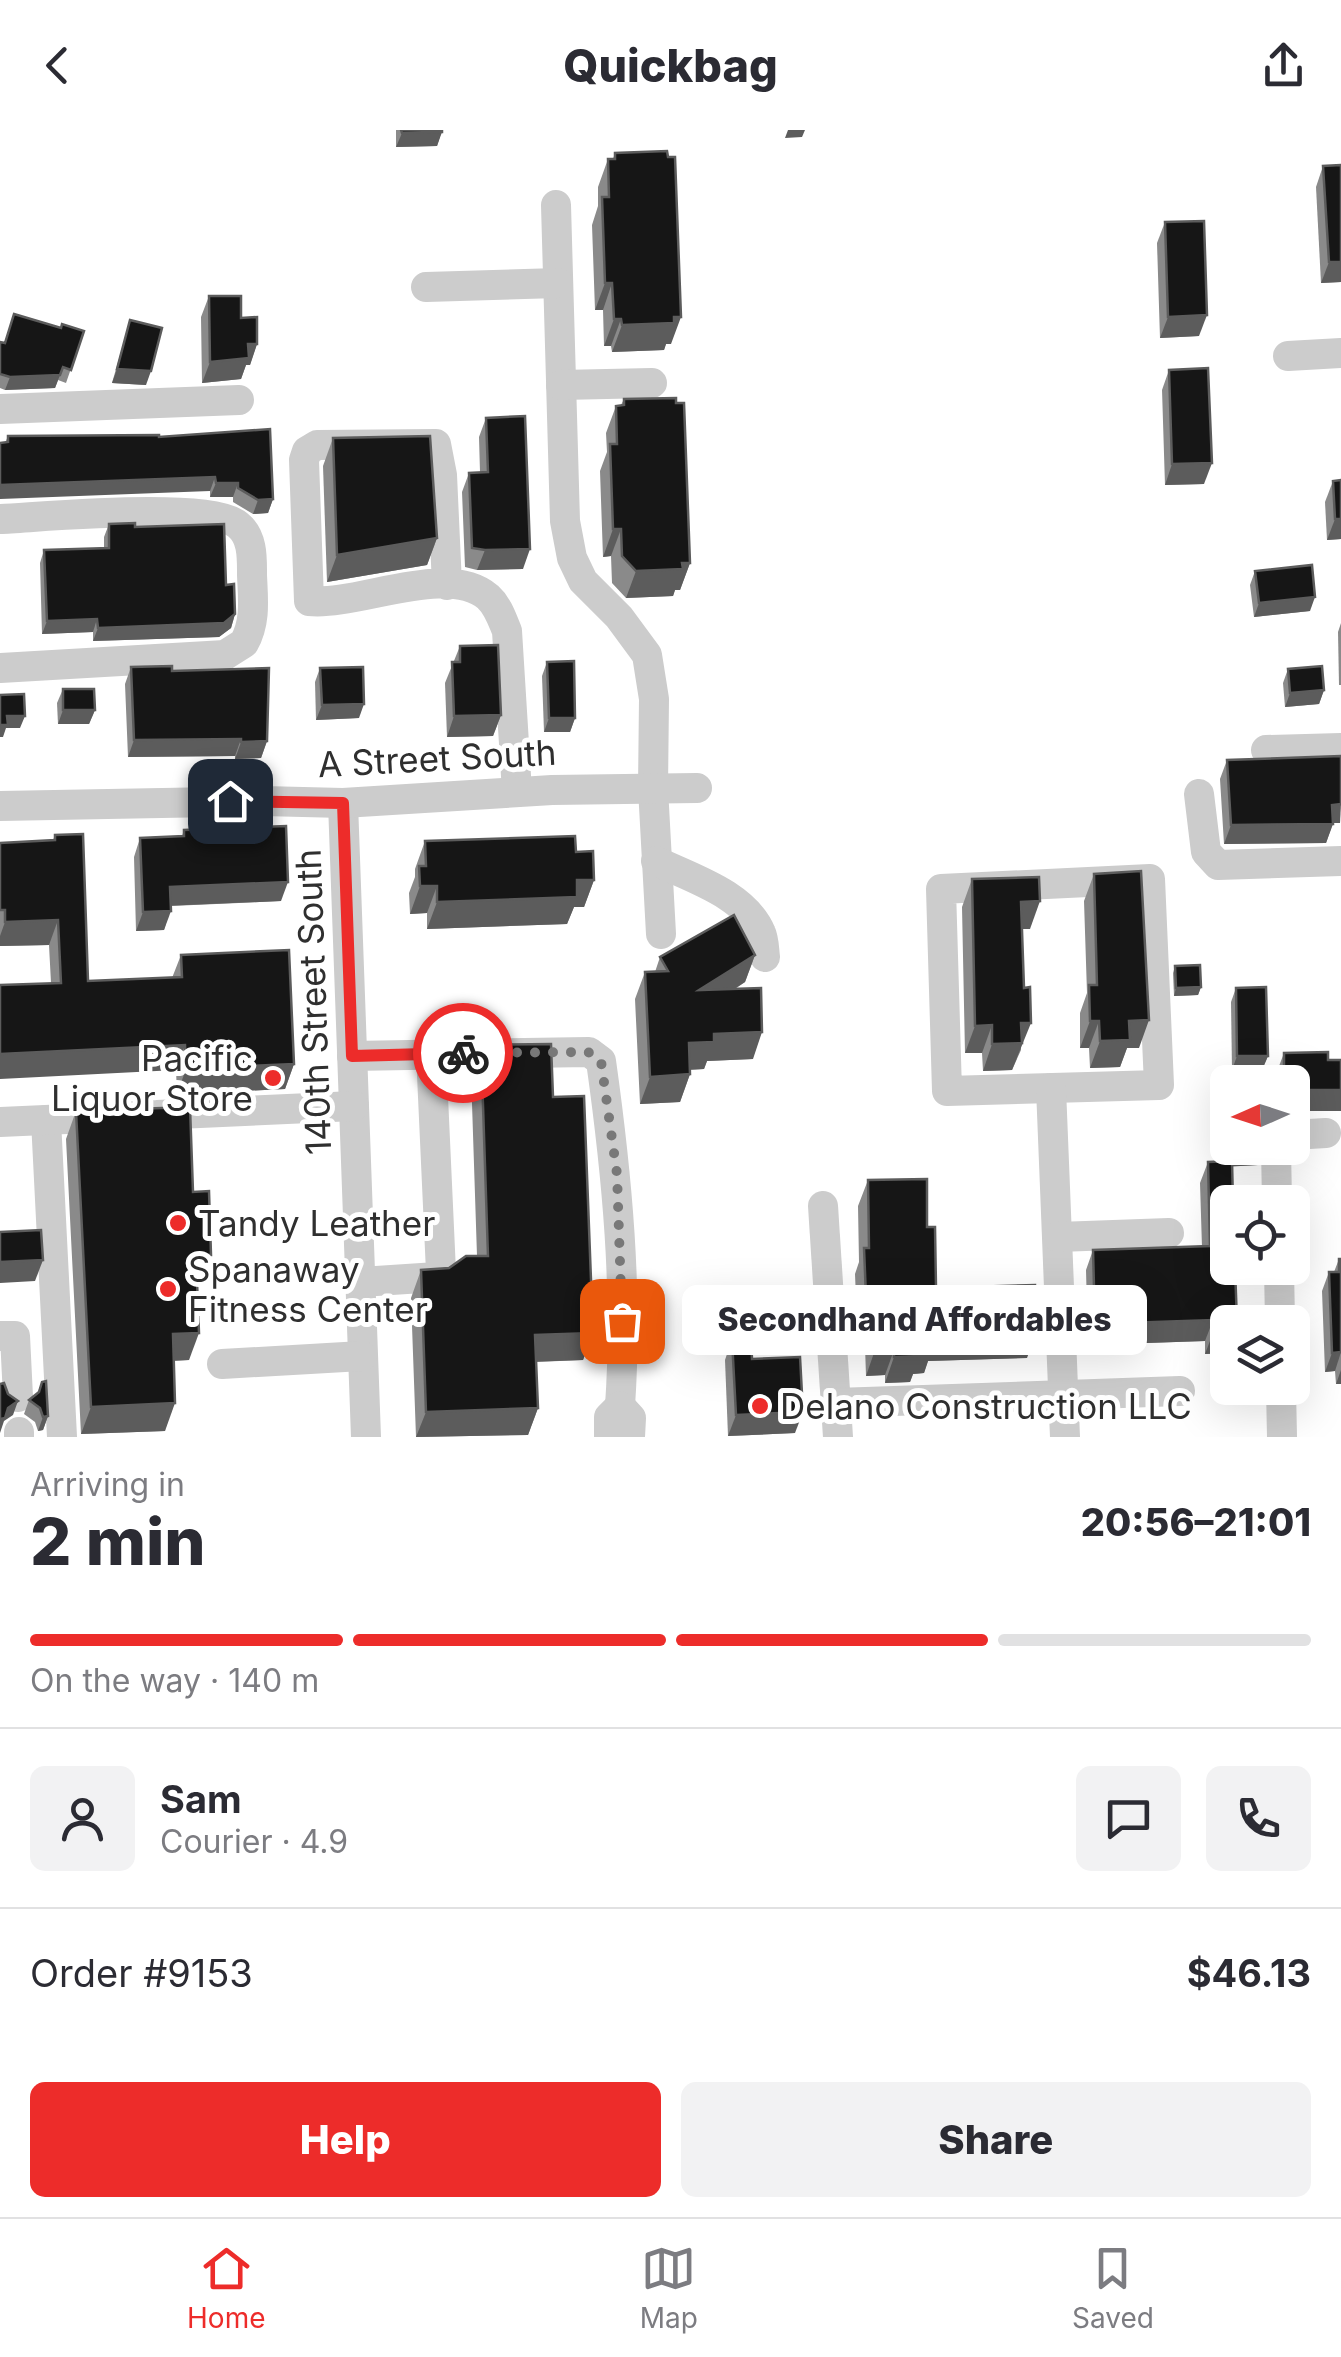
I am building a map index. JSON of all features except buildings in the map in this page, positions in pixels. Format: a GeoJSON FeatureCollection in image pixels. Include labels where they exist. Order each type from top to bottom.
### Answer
{"type":"FeatureCollection","features":[{"type":"Feature","properties":{"kind":"street"},"geometry":{"type":"LineString","coordinates":[[556,205],[566,521],[572,558],[583,581],[620,617],[647,655],[654,700],[653,788],[661,934]]}},
{"type":"Feature","properties":{"kind":"street"},"geometry":{"type":"LineString","coordinates":[[426,286],[558,282]]}},
{"type":"Feature","properties":{"kind":"street"},"geometry":{"type":"LineString","coordinates":[[1288,356],[1341,353]]}},
{"type":"Feature","properties":{"kind":"street"},"geometry":{"type":"LineString","coordinates":[[562,385],[652,382]]}},
{"type":"Feature","properties":{"kind":"street"},"geometry":{"type":"LineString","coordinates":[[0,409],[239,400]]}},
{"type":"Feature","properties":{"kind":"street"},"geometry":{"type":"LineString","coordinates":[[447,585],[442,475],[436,444],[317,445],[308,451],[304,460],[309,601],[447,585],[474,588],[490,599],[507,631],[517,792]]}},
{"type":"Feature","properties":{"kind":"street"},"geometry":{"type":"LineString","coordinates":[[0,519],[178,512],[225,518],[238,525],[250,544],[254,613],[244,643],[225,655],[0,668]]}},
{"type":"Feature","properties":{"kind":"street"},"geometry":{"type":"LineString","coordinates":[[1266,750],[1341,748]]}},
{"type":"Feature","properties":{"kind":"street","name":"A Street South"},"geometry":{"type":"LineString","coordinates":[[0,806],[263,800],[343,803],[517,792],[697,788]]}},
{"type":"Feature","properties":{"kind":"street"},"geometry":{"type":"LineString","coordinates":[[1199,794],[1206,852],[1218,865],[1341,861]]}},
{"type":"Feature","properties":{"kind":"street","name":"140th Street South"},"geometry":{"type":"LineString","coordinates":[[343,803],[366,1437]]}},
{"type":"Feature","properties":{"kind":"street"},"geometry":{"type":"LineString","coordinates":[[656,861],[732,899],[747,911],[762,934],[765,957]]}},
{"type":"Feature","properties":{"kind":"street"},"geometry":{"type":"LineString","coordinates":[[1150,879],[1159,1085],[1052,1088],[947,1091],[941,889],[1150,879]]}},
{"type":"Feature","properties":{"kind":"street"},"geometry":{"type":"LineString","coordinates":[[352,1056],[588,1052],[601,1061],[617,1174],[624,1358],[620,1406],[609,1417],[608,1437]]}},
{"type":"Feature","properties":{"kind":"street"},"geometry":{"type":"LineString","coordinates":[[361,1282],[437,1276],[441,1272],[431,1054]]}},
{"type":"Feature","properties":{"kind":"street"},"geometry":{"type":"LineString","coordinates":[[1052,1088],[1065,1437]]}},
{"type":"Feature","properties":{"kind":"street"},"geometry":{"type":"LineString","coordinates":[[0,1122],[354,1106]]}},
{"type":"Feature","properties":{"kind":"street"},"geometry":{"type":"LineString","coordinates":[[46,1120],[62,1437]]}},
{"type":"Feature","properties":{"kind":"street"},"geometry":{"type":"LineString","coordinates":[[1310,1134],[1326,1133]]}},
{"type":"Feature","properties":{"kind":"street"},"geometry":{"type":"LineString","coordinates":[[823,1206],[838,1437]]}},
{"type":"Feature","properties":{"kind":"street"},"geometry":{"type":"LineString","coordinates":[[1058,1238],[1169,1234]]}},
{"type":"Feature","properties":{"kind":"street"},"geometry":{"type":"LineString","coordinates":[[7,1336],[18,1396]]}},
{"type":"Feature","properties":{"kind":"street"},"geometry":{"type":"LineString","coordinates":[[222,1364],[362,1356]]}},
{"type":"Feature","properties":{"kind":"street"},"geometry":{"type":"LineString","coordinates":[[836,1403],[1180,1391]]}},
{"type":"Feature","properties":{"kind":"street"},"geometry":{"type":"LineString","coordinates":[[1281,1405],[1282,1437]]}},
{"type":"Feature","properties":{"kind":"street"},"geometry":{"type":"LineString","coordinates":[[620,1406],[630,1418],[630,1437]]}},
{"type":"Feature","properties":{"kind":"way so far"},"geometry":{"type":"LineString","coordinates":[[463,1053],[588,1052],[601,1061],[617,1174],[622,1321]]}},
{"type":"Feature","properties":{"kind":"place","name":"Pacific Liquor Store"},"geometry":{"type":"Point","coordinates":[273,1078]}},
{"type":"Feature","properties":{"kind":"place","name":"Tandy Leather"},"geometry":{"type":"Point","coordinates":[178,1223]}},
{"type":"Feature","properties":{"kind":"place","name":"Spanaway Fitness Center"},"geometry":{"type":"Point","coordinates":[168,1289]}},
{"type":"Feature","properties":{"kind":"place","name":"Secondhand Affordables"},"geometry":{"type":"Point","coordinates":[622,1321]}},
{"type":"Feature","properties":{"kind":"place","name":"Delano Construction LLC"},"geometry":{"type":"Point","coordinates":[760,1406]}},
{"type":"Feature","properties":{"kind":"route"},"geometry":{"type":"LineString","coordinates":[[230,801],[343,803],[352,1056],[463,1053]]}}]}
